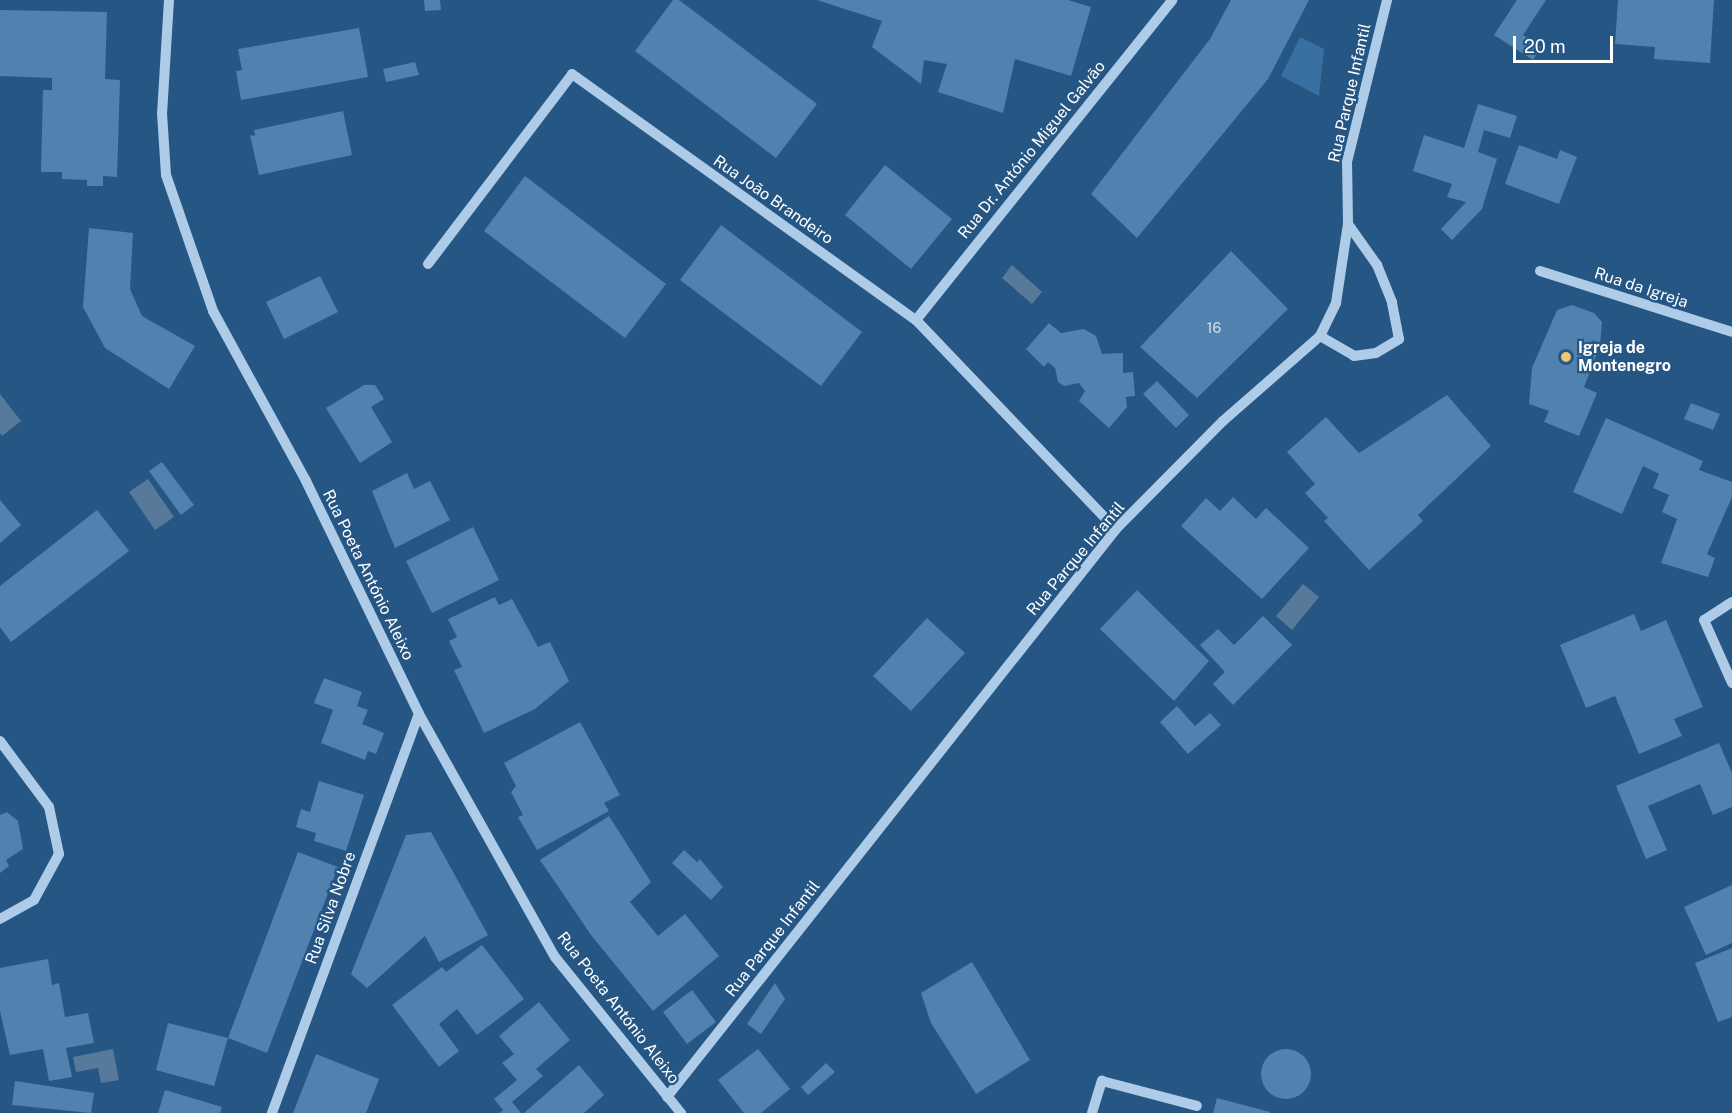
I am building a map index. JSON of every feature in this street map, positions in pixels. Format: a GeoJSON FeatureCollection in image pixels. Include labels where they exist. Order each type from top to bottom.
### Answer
{"type":"FeatureCollection","features":[{"type":"Feature","properties":{"kind":"street","name":"Rua Poeta António Aleixo"},"geometry":{"type":"LineString","coordinates":[[169,0],[162,113],[166,176],[209,300],[306,482],[419,714],[555,957],[681,1113]]}},
{"type":"Feature","properties":{"kind":"street","name":"Rua Dr. António Miguel Galvão"},"geometry":{"type":"LineString","coordinates":[[916,320],[1172,0]]}},
{"type":"Feature","properties":{"kind":"street","name":"Rua Parque Infantil"},"geometry":{"type":"LineString","coordinates":[[667,1097],[1116,529],[1223,421],[1320,336],[1336,303],[1348,224],[1347,162],[1387,0]]}},
{"type":"Feature","properties":{"kind":"street","name":"Rua João Brandeiro"},"geometry":{"type":"LineString","coordinates":[[428,264],[572,74],[916,320],[1116,529]]}},
{"type":"Feature","properties":{"kind":"street"},"geometry":{"type":"LineString","coordinates":[[1320,336],[1354,356],[1376,353],[1399,339],[1392,302],[1377,265],[1348,224]]}},
{"type":"Feature","properties":{"kind":"street","name":"Rua da Igreja"},"geometry":{"type":"LineString","coordinates":[[1540,271],[1732,332]]}},
{"type":"Feature","properties":{"kind":"street"},"geometry":{"type":"LineString","coordinates":[[1732,603],[1704,620],[1732,683]]}},
{"type":"Feature","properties":{"kind":"street","name":"Rua Silva Nobre"},"geometry":{"type":"LineString","coordinates":[[272,1113],[419,714]]}},
{"type":"Feature","properties":{"kind":"street"},"geometry":{"type":"LineString","coordinates":[[0,741],[49,807],[60,854],[34,900],[0,919]]}},
{"type":"Feature","properties":{"kind":"street"},"geometry":{"type":"LineString","coordinates":[[1092,1113],[1102,1081],[1197,1106]]}},
{"type":"Feature","properties":{"kind":"shaded area"},"geometry":{"type":"Polygon","coordinates":[[[1300,37],[1324,49],[1319,96],[1281,76],[1300,37]]]}},
{"type":"Feature","properties":{"kind":"shaded area"},"geometry":{"type":"Polygon","coordinates":[[[1012,265],[1042,292],[1032,304],[1002,278],[1012,265]]]}},
{"type":"Feature","properties":{"kind":"shaded area"},"geometry":{"type":"Polygon","coordinates":[[[0,394],[21,421],[2,436],[0,433],[0,394]]]}},
{"type":"Feature","properties":{"kind":"shaded area"},"geometry":{"type":"Polygon","coordinates":[[[148,479],[174,517],[155,530],[129,492],[148,479]]]}},
{"type":"Feature","properties":{"kind":"shaded area"},"geometry":{"type":"Polygon","coordinates":[[[1303,584],[1319,597],[1292,630],[1276,616],[1303,584]]]}},
{"type":"Feature","properties":{"kind":"shaded area"},"geometry":{"type":"Polygon","coordinates":[[[113,1049],[119,1080],[101,1083],[98,1068],[76,1072],[73,1057],[113,1049]]]}},
{"type":"Feature","properties":{"kind":"building"},"geometry":{"type":"Polygon","coordinates":[[[424,0],[440,0],[441,10],[425,11],[424,0]]]}},
{"type":"Feature","properties":{"kind":"building"},"geometry":{"type":"Polygon","coordinates":[[[673,0],[679,0],[817,104],[776,158],[635,51],[673,0]]]}},
{"type":"Feature","properties":{"kind":"building"},"geometry":{"type":"Polygon","coordinates":[[[817,0],[1068,0],[1091,7],[1071,76],[1015,59],[1003,113],[938,92],[947,64],[924,60],[921,84],[872,47],[882,21],[817,0]]]}},
{"type":"Feature","properties":{"kind":"building"},"geometry":{"type":"Polygon","coordinates":[[[1231,0],[1309,0],[1268,79],[1137,238],[1091,194],[1210,39],[1231,0]]]}},
{"type":"Feature","properties":{"kind":"building"},"geometry":{"type":"Polygon","coordinates":[[[1517,0],[1546,0],[1523,35],[1541,47],[1533,60],[1494,35],[1517,0]]]}},
{"type":"Feature","properties":{"kind":"building"},"geometry":{"type":"Polygon","coordinates":[[[1618,0],[1714,0],[1710,63],[1654,59],[1655,47],[1615,44],[1618,0]]]}},
{"type":"Feature","properties":{"kind":"building"},"geometry":{"type":"Polygon","coordinates":[[[0,10],[107,12],[105,79],[120,80],[117,177],[103,176],[103,186],[87,186],[87,180],[62,179],[62,172],[41,172],[43,90],[52,90],[52,78],[0,76],[0,10]]]}},
{"type":"Feature","properties":{"kind":"building"},"geometry":{"type":"Polygon","coordinates":[[[359,28],[368,77],[241,100],[236,71],[242,70],[238,49],[359,28]]]}},
{"type":"Feature","properties":{"kind":"building"},"geometry":{"type":"Polygon","coordinates":[[[415,62],[419,75],[386,82],[383,69],[415,62]]]}},
{"type":"Feature","properties":{"kind":"building"},"geometry":{"type":"Polygon","coordinates":[[[1478,104],[1517,116],[1510,138],[1484,130],[1478,152],[1497,159],[1482,209],[1452,240],[1441,229],[1466,202],[1447,197],[1452,184],[1413,171],[1424,135],[1464,148],[1478,104]]]}},
{"type":"Feature","properties":{"kind":"building"},"geometry":{"type":"Polygon","coordinates":[[[343,111],[352,155],[259,175],[250,135],[255,136],[254,130],[343,111]]]}},
{"type":"Feature","properties":{"kind":"building"},"geometry":{"type":"Polygon","coordinates":[[[1519,145],[1557,159],[1560,150],[1577,157],[1559,204],[1505,184],[1519,145]]]}},
{"type":"Feature","properties":{"kind":"building"},"geometry":{"type":"Polygon","coordinates":[[[885,165],[952,219],[911,269],[845,215],[885,165]]]}},
{"type":"Feature","properties":{"kind":"building"},"geometry":{"type":"Polygon","coordinates":[[[525,176],[666,284],[625,338],[484,231],[525,176]]]}},
{"type":"Feature","properties":{"kind":"building"},"geometry":{"type":"Polygon","coordinates":[[[721,225],[862,332],[821,386],[680,280],[721,225]]]}},
{"type":"Feature","properties":{"kind":"building"},"geometry":{"type":"Polygon","coordinates":[[[89,228],[133,233],[130,289],[142,316],[195,346],[169,389],[105,348],[83,307],[89,228]]]}},
{"type":"Feature","properties":{"kind":"building"},"geometry":{"type":"Polygon","coordinates":[[[1231,251],[1288,309],[1197,398],[1140,347],[1231,251]]]}},
{"type":"Feature","properties":{"kind":"building"},"geometry":{"type":"Polygon","coordinates":[[[320,276],[338,312],[284,339],[266,302],[320,276]]]}},
{"type":"Feature","properties":{"kind":"building","name":"Igreja de Montenegro"},"geometry":{"type":"Polygon","coordinates":[[[1572,305],[1594,313],[1602,322],[1600,346],[1584,387],[1597,393],[1579,436],[1544,422],[1549,411],[1529,404],[1532,368],[1557,310],[1572,305]]]}},
{"type":"Feature","properties":{"kind":"building"},"geometry":{"type":"Polygon","coordinates":[[[1049,323],[1061,333],[1084,329],[1096,336],[1102,354],[1123,353],[1123,373],[1133,372],[1135,396],[1126,397],[1127,407],[1109,428],[1079,401],[1085,391],[1079,383],[1064,386],[1058,382],[1055,368],[1048,362],[1044,367],[1026,349],[1049,323]]]}},
{"type":"Feature","properties":{"kind":"building"},"geometry":{"type":"Polygon","coordinates":[[[1157,381],[1189,415],[1176,428],[1143,394],[1157,381]]]}},
{"type":"Feature","properties":{"kind":"building"},"geometry":{"type":"Polygon","coordinates":[[[364,385],[375,385],[384,399],[371,407],[392,442],[360,463],[326,408],[364,385]]]}},
{"type":"Feature","properties":{"kind":"building"},"geometry":{"type":"Polygon","coordinates":[[[1447,395],[1491,446],[1418,515],[1423,521],[1369,570],[1324,521],[1328,518],[1305,493],[1315,484],[1287,452],[1326,417],[1359,453],[1447,395]]]}},
{"type":"Feature","properties":{"kind":"building"},"geometry":{"type":"Polygon","coordinates":[[[1691,403],[1720,414],[1713,430],[1684,419],[1691,403]]]}},
{"type":"Feature","properties":{"kind":"building"},"geometry":{"type":"Polygon","coordinates":[[[1606,418],[1703,461],[1699,470],[1732,482],[1732,497],[1707,554],[1715,558],[1708,577],[1661,563],[1677,519],[1662,512],[1669,495],[1653,488],[1659,474],[1643,466],[1622,514],[1573,492],[1606,418]]]}},
{"type":"Feature","properties":{"kind":"building"},"geometry":{"type":"Polygon","coordinates":[[[162,462],[194,505],[181,515],[149,471],[162,462]]]}},
{"type":"Feature","properties":{"kind":"building"},"geometry":{"type":"Polygon","coordinates":[[[407,473],[414,489],[430,481],[450,520],[395,548],[372,491],[407,473]]]}},
{"type":"Feature","properties":{"kind":"building"},"geometry":{"type":"Polygon","coordinates":[[[1233,497],[1256,519],[1266,508],[1309,548],[1262,599],[1181,526],[1206,498],[1220,511],[1233,497]]]}},
{"type":"Feature","properties":{"kind":"building"},"geometry":{"type":"Polygon","coordinates":[[[0,500],[21,525],[0,543],[0,500]]]}},
{"type":"Feature","properties":{"kind":"building"},"geometry":{"type":"Polygon","coordinates":[[[97,510],[129,551],[11,642],[0,627],[0,586],[97,510]]]}},
{"type":"Feature","properties":{"kind":"building"},"geometry":{"type":"Polygon","coordinates":[[[473,527],[499,580],[432,613],[406,561],[473,527]]]}},
{"type":"Feature","properties":{"kind":"building"},"geometry":{"type":"Polygon","coordinates":[[[1137,590],[1209,661],[1174,701],[1100,629],[1137,590]]]}},
{"type":"Feature","properties":{"kind":"building"},"geometry":{"type":"Polygon","coordinates":[[[495,597],[499,605],[512,599],[538,647],[550,642],[569,681],[535,709],[484,733],[454,670],[462,667],[449,641],[457,637],[448,619],[495,597]]]}},
{"type":"Feature","properties":{"kind":"building"},"geometry":{"type":"Polygon","coordinates":[[[1634,614],[1641,631],[1666,620],[1703,707],[1674,719],[1682,736],[1639,754],[1615,696],[1586,708],[1560,645],[1634,614]]]}},
{"type":"Feature","properties":{"kind":"building"},"geometry":{"type":"Polygon","coordinates":[[[1263,616],[1292,645],[1233,705],[1213,684],[1225,672],[1200,645],[1218,629],[1234,645],[1263,616]]]}},
{"type":"Feature","properties":{"kind":"building"},"geometry":{"type":"Polygon","coordinates":[[[927,618],[965,653],[911,711],[873,676],[927,618]]]}},
{"type":"Feature","properties":{"kind":"building"},"geometry":{"type":"Polygon","coordinates":[[[324,678],[362,692],[357,706],[368,710],[362,724],[384,733],[376,754],[368,751],[365,760],[321,743],[333,710],[314,703],[324,678]]]}},
{"type":"Feature","properties":{"kind":"building"},"geometry":{"type":"Polygon","coordinates":[[[1177,706],[1195,726],[1210,713],[1221,725],[1188,754],[1160,722],[1177,706]]]}},
{"type":"Feature","properties":{"kind":"building"},"geometry":{"type":"Polygon","coordinates":[[[580,722],[620,795],[604,803],[609,811],[537,850],[518,817],[523,815],[511,792],[516,786],[504,763],[580,722]]]}},
{"type":"Feature","properties":{"kind":"building"},"geometry":{"type":"Polygon","coordinates":[[[1719,743],[1732,773],[1732,807],[1713,815],[1700,784],[1648,806],[1667,850],[1646,859],[1616,786],[1719,743]]]}},
{"type":"Feature","properties":{"kind":"building"},"geometry":{"type":"Polygon","coordinates":[[[319,781],[364,795],[346,851],[314,841],[316,833],[296,827],[301,809],[310,812],[319,781]]]}},
{"type":"Feature","properties":{"kind":"building"},"geometry":{"type":"Polygon","coordinates":[[[7,812],[18,821],[23,849],[6,860],[9,866],[0,873],[0,815],[7,812]]]}},
{"type":"Feature","properties":{"kind":"building"},"geometry":{"type":"Polygon","coordinates":[[[609,816],[651,882],[630,902],[658,936],[685,914],[719,956],[653,1011],[591,935],[540,860],[609,816]]]}},
{"type":"Feature","properties":{"kind":"building"},"geometry":{"type":"Polygon","coordinates":[[[431,832],[488,935],[439,962],[425,936],[367,988],[351,974],[406,835],[431,832]]]}},
{"type":"Feature","properties":{"kind":"building"},"geometry":{"type":"Polygon","coordinates":[[[684,850],[697,862],[700,859],[723,887],[711,900],[672,863],[684,850]]]}},
{"type":"Feature","properties":{"kind":"building"},"geometry":{"type":"Polygon","coordinates":[[[298,852],[338,867],[267,1053],[228,1038],[298,852]]]}},
{"type":"Feature","properties":{"kind":"building"},"geometry":{"type":"Polygon","coordinates":[[[1732,885],[1732,943],[1706,955],[1684,907],[1732,885]]]}},
{"type":"Feature","properties":{"kind":"building"},"geometry":{"type":"Polygon","coordinates":[[[482,945],[524,999],[477,1035],[457,1009],[439,1024],[459,1051],[439,1067],[392,1005],[442,967],[446,972],[482,945]]]}},
{"type":"Feature","properties":{"kind":"building"},"geometry":{"type":"Polygon","coordinates":[[[1732,948],[1732,1017],[1718,1022],[1695,963],[1732,948]]]}},
{"type":"Feature","properties":{"kind":"building"},"geometry":{"type":"Polygon","coordinates":[[[48,959],[52,985],[59,983],[65,1017],[88,1013],[94,1043],[66,1048],[72,1077],[49,1081],[43,1049],[10,1055],[0,1011],[0,968],[48,959]]]}},
{"type":"Feature","properties":{"kind":"building"},"geometry":{"type":"Polygon","coordinates":[[[972,962],[1030,1060],[976,1094],[931,1023],[921,993],[972,962]]]}},
{"type":"Feature","properties":{"kind":"building"},"geometry":{"type":"Polygon","coordinates":[[[775,983],[785,999],[761,1034],[747,1024],[775,983]]]}},
{"type":"Feature","properties":{"kind":"building"},"geometry":{"type":"Polygon","coordinates":[[[692,990],[716,1022],[687,1044],[663,1012],[692,990]]]}},
{"type":"Feature","properties":{"kind":"building"},"geometry":{"type":"Polygon","coordinates":[[[539,1002],[570,1040],[536,1069],[543,1076],[512,1102],[521,1113],[500,1113],[503,1110],[494,1099],[517,1080],[502,1063],[514,1054],[499,1036],[539,1002]]]}},
{"type":"Feature","properties":{"kind":"building"},"geometry":{"type":"Polygon","coordinates":[[[168,1023],[228,1038],[214,1086],[156,1070],[168,1023]]]}},
{"type":"Feature","properties":{"kind":"building"},"geometry":{"type":"Polygon","coordinates":[[[758,1049],[790,1089],[761,1113],[744,1113],[718,1080],[758,1049]]]}},
{"type":"Feature","properties":{"kind":"building"},"geometry":{"type":"Polygon","coordinates":[[[1286,1049],[1300,1053],[1307,1060],[1311,1074],[1307,1088],[1300,1095],[1286,1099],[1272,1095],[1265,1088],[1261,1074],[1265,1060],[1272,1053],[1286,1049]]]}},
{"type":"Feature","properties":{"kind":"building"},"geometry":{"type":"Polygon","coordinates":[[[316,1054],[379,1079],[366,1113],[293,1113],[316,1054]]]}},
{"type":"Feature","properties":{"kind":"building"},"geometry":{"type":"Polygon","coordinates":[[[826,1063],[835,1072],[808,1095],[801,1087],[826,1063]]]}},
{"type":"Feature","properties":{"kind":"building"},"geometry":{"type":"Polygon","coordinates":[[[579,1065],[604,1095],[584,1113],[524,1113],[579,1065]]]}},
{"type":"Feature","properties":{"kind":"building"},"geometry":{"type":"Polygon","coordinates":[[[15,1081],[94,1093],[91,1113],[12,1105],[15,1081]]]}},
{"type":"Feature","properties":{"kind":"building"},"geometry":{"type":"Polygon","coordinates":[[[165,1090],[222,1107],[220,1113],[158,1113],[165,1090]]]}},
{"type":"Feature","properties":{"kind":"building"},"geometry":{"type":"Polygon","coordinates":[[[1217,1098],[1270,1112],[1270,1113],[1213,1113],[1217,1098]]]}},
{"type":"Feature","properties":{"kind":"place","name":"Igreja de Montenegro"},"geometry":{"type":"Point","coordinates":[1566,357]}}]}
